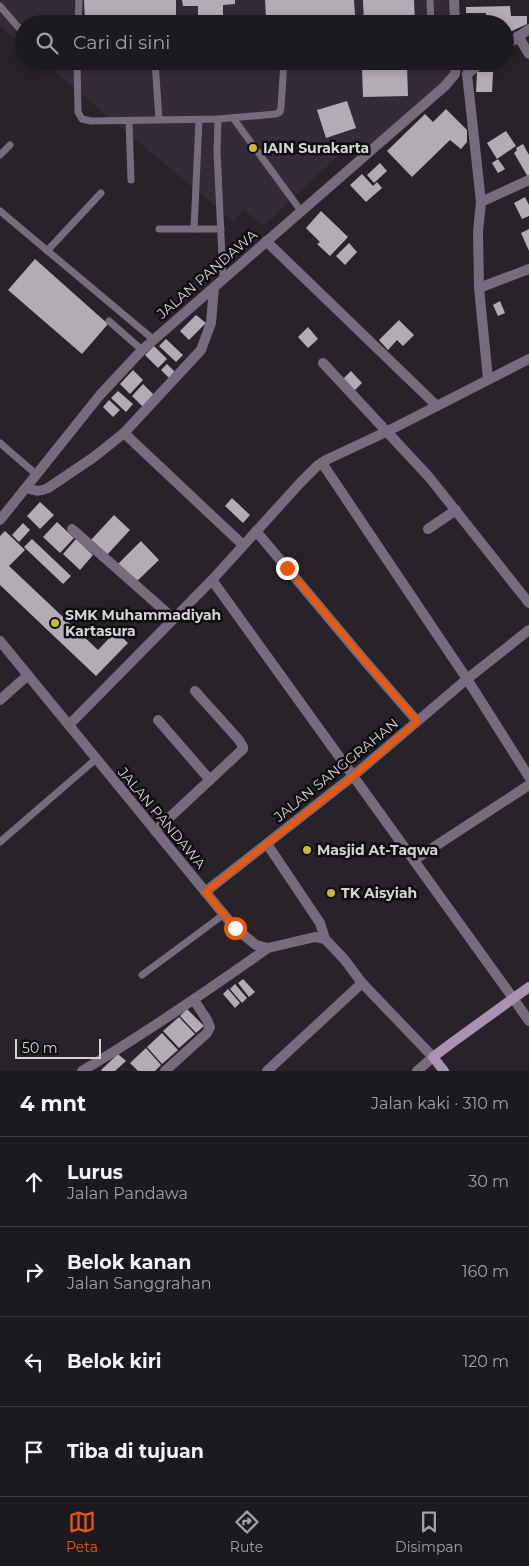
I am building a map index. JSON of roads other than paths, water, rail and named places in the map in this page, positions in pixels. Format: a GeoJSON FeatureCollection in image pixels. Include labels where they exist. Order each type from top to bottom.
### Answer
{"type":"FeatureCollection","features":[{"type":"Feature","properties":{"kind":"main road"},"geometry":{"type":"LineString","coordinates":[[444,1071],[433,1057],[529,987]]}},
{"type":"Feature","properties":{"kind":"street"},"geometry":{"type":"LineString","coordinates":[[454,0],[455,15]]}},
{"type":"Feature","properties":{"kind":"street"},"geometry":{"type":"LineString","coordinates":[[514,39],[529,29]]}},
{"type":"Feature","properties":{"kind":"street"},"geometry":{"type":"LineString","coordinates":[[518,36],[529,54]]}},
{"type":"Feature","properties":{"kind":"street"},"geometry":{"type":"LineString","coordinates":[[455,72],[467,74],[472,70]]}},
{"type":"Feature","properties":{"kind":"street","name":"JALAN PANDAWA"},"geometry":{"type":"LineString","coordinates":[[2,514],[27,488],[100,395],[142,350],[445,86],[455,72]]}},
{"type":"Feature","properties":{"kind":"street"},"geometry":{"type":"LineString","coordinates":[[467,74],[481,202],[478,232],[479,288],[488,379]]}},
{"type":"Feature","properties":{"kind":"street"},"geometry":{"type":"LineString","coordinates":[[481,202],[529,180]]}},
{"type":"Feature","properties":{"kind":"street"},"geometry":{"type":"LineString","coordinates":[[266,241],[436,406]]}},
{"type":"Feature","properties":{"kind":"street"},"geometry":{"type":"LineString","coordinates":[[479,288],[529,269]]}},
{"type":"Feature","properties":{"kind":"street"},"geometry":{"type":"LineString","coordinates":[[27,488],[36,492],[42,491],[94,457],[124,433],[201,350],[211,323],[214,287]]}},
{"type":"Feature","properties":{"kind":"street"},"geometry":{"type":"LineString","coordinates":[[69,725],[212,580],[301,482],[322,463],[529,359]]}},
{"type":"Feature","properties":{"kind":"street"},"geometry":{"type":"LineString","coordinates":[[323,363],[429,476],[529,603]]}},
{"type":"Feature","properties":{"kind":"street"},"geometry":{"type":"LineString","coordinates":[[124,433],[243,545]]}},
{"type":"Feature","properties":{"kind":"street"},"geometry":{"type":"LineString","coordinates":[[322,463],[467,679],[529,777]]}},
{"type":"Feature","properties":{"kind":"street"},"geometry":{"type":"LineString","coordinates":[[428,529],[456,510]]}},
{"type":"Feature","properties":{"kind":"street"},"geometry":{"type":"LineString","coordinates":[[72,529],[174,619]]}},
{"type":"Feature","properties":{"kind":"street"},"geometry":{"type":"LineString","coordinates":[[256,531],[417,721]]}},
{"type":"Feature","properties":{"kind":"street"},"geometry":{"type":"LineString","coordinates":[[212,580],[529,1022]]}},
{"type":"Feature","properties":{"kind":"street","name":"JALAN SANGGRAHAN"},"geometry":{"type":"LineString","coordinates":[[205,892],[353,776],[467,679],[529,630]]}},
{"type":"Feature","properties":{"kind":"street","name":"JALAN PANDAWA"},"geometry":{"type":"LineString","coordinates":[[0,641],[223,915],[248,940],[256,945],[268,948]]}},
{"type":"Feature","properties":{"kind":"street"},"geometry":{"type":"LineString","coordinates":[[0,700],[28,675]]}},
{"type":"Feature","properties":{"kind":"street"},"geometry":{"type":"LineString","coordinates":[[156,831],[242,752],[244,748],[195,691]]}},
{"type":"Feature","properties":{"kind":"street"},"geometry":{"type":"LineString","coordinates":[[158,720],[210,780]]}},
{"type":"Feature","properties":{"kind":"street"},"geometry":{"type":"LineString","coordinates":[[414,860],[529,785]]}},
{"type":"Feature","properties":{"kind":"street"},"geometry":{"type":"LineString","coordinates":[[267,844],[320,923],[325,939],[344,959],[362,983],[433,1057],[417,1071]]}},
{"type":"Feature","properties":{"kind":"street"},"geometry":{"type":"LineString","coordinates":[[82,1071],[194,1000],[268,948],[315,936],[325,939]]}},
{"type":"Feature","properties":{"kind":"street"},"geometry":{"type":"LineString","coordinates":[[267,1071],[362,983]]}},
{"type":"Feature","properties":{"kind":"street"},"geometry":{"type":"LineString","coordinates":[[165,1071],[210,1027],[208,1020],[194,1000]]}},
{"type":"Feature","properties":{"kind":"lane"},"geometry":{"type":"LineString","coordinates":[[78,15],[79,0]]}},
{"type":"Feature","properties":{"kind":"lane"},"geometry":{"type":"LineString","coordinates":[[430,0],[431,15]]}},
{"type":"Feature","properties":{"kind":"lane"},"geometry":{"type":"LineString","coordinates":[[0,6],[15,24]]}},
{"type":"Feature","properties":{"kind":"lane"},"geometry":{"type":"LineString","coordinates":[[77,70],[78,112],[81,118],[91,121],[199,120],[273,115],[279,113],[281,108],[283,70]]}},
{"type":"Feature","properties":{"kind":"lane"},"geometry":{"type":"LineString","coordinates":[[155,70],[158,120]]}},
{"type":"Feature","properties":{"kind":"lane"},"geometry":{"type":"LineString","coordinates":[[233,118],[301,211]]}},
{"type":"Feature","properties":{"kind":"lane"},"geometry":{"type":"LineString","coordinates":[[218,119],[217,151],[223,279]]}},
{"type":"Feature","properties":{"kind":"lane"},"geometry":{"type":"LineString","coordinates":[[194,229],[199,120]]}},
{"type":"Feature","properties":{"kind":"lane"},"geometry":{"type":"LineString","coordinates":[[129,121],[131,180]]}},
{"type":"Feature","properties":{"kind":"lane"},"geometry":{"type":"LineString","coordinates":[[0,155],[10,144]]}},
{"type":"Feature","properties":{"kind":"lane"},"geometry":{"type":"LineString","coordinates":[[48,250],[101,193]]}},
{"type":"Feature","properties":{"kind":"lane"},"geometry":{"type":"LineString","coordinates":[[0,211],[154,340]]}},
{"type":"Feature","properties":{"kind":"lane"},"geometry":{"type":"LineString","coordinates":[[159,229],[220,229]]}},
{"type":"Feature","properties":{"kind":"lane"},"geometry":{"type":"LineString","coordinates":[[110,321],[142,350]]}},
{"type":"Feature","properties":{"kind":"lane"},"geometry":{"type":"LineString","coordinates":[[0,443],[37,475]]}},
{"type":"Feature","properties":{"kind":"lane"},"geometry":{"type":"LineString","coordinates":[[0,842],[96,759]]}},
{"type":"Feature","properties":{"kind":"lane"},"geometry":{"type":"LineString","coordinates":[[142,975],[223,915]]}},
{"type":"Feature","properties":{"kind":"place","name":"IAIN Surakarta"},"geometry":{"type":"Point","coordinates":[253,148]}},
{"type":"Feature","properties":{"kind":"place","name":"SMK Muhammadiyah Kartasura"},"geometry":{"type":"Point","coordinates":[55,623]}},
{"type":"Feature","properties":{"kind":"place","name":"Masjid At-Taqwa"},"geometry":{"type":"Point","coordinates":[307,850]}},
{"type":"Feature","properties":{"kind":"place","name":"TK Aisyiah"},"geometry":{"type":"Point","coordinates":[331,893]}}]}
